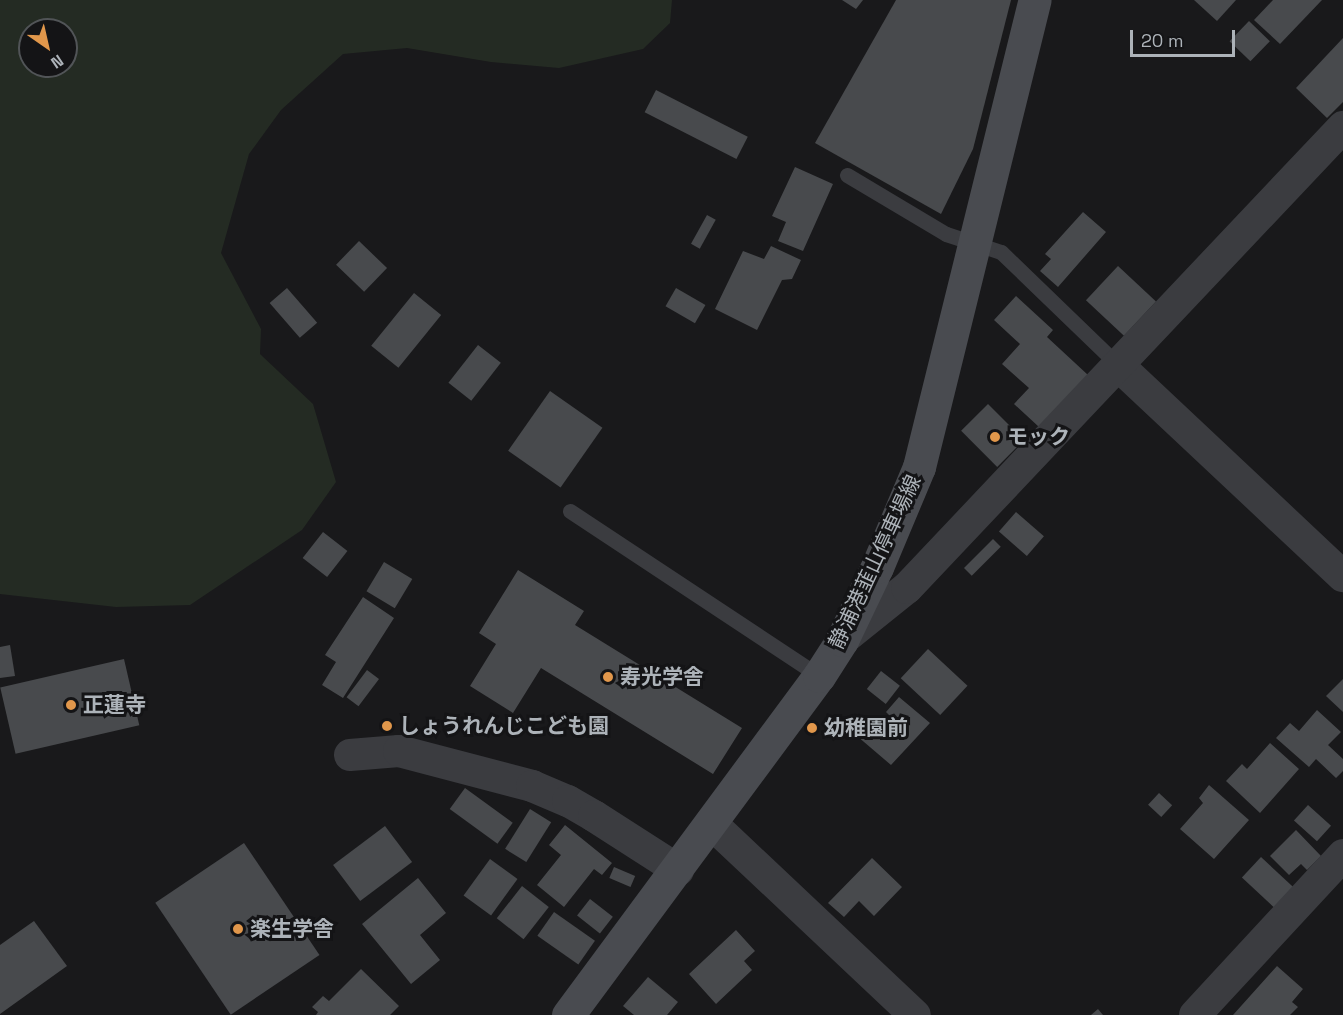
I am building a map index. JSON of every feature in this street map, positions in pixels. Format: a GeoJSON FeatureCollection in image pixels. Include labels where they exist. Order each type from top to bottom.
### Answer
{"type":"FeatureCollection","features":[{"type":"Feature","properties":{"kind":"main road","name":"静浦港韮山停車場線"},"geometry":{"type":"LineString","coordinates":[[568,1015],[678,870],[819,676],[842,640],[902,514],[919,467],[1035,0]]}},
{"type":"Feature","properties":{"kind":"street"},"geometry":{"type":"LineString","coordinates":[[842,640],[907,588],[1343,127]]}},
{"type":"Feature","properties":{"kind":"street"},"geometry":{"type":"LineString","coordinates":[[1119,366],[1343,576]]}},
{"type":"Feature","properties":{"kind":"street"},"geometry":{"type":"LineString","coordinates":[[350,755],[399,751],[532,786],[585,811],[678,870]]}},
{"type":"Feature","properties":{"kind":"street"},"geometry":{"type":"LineString","coordinates":[[711,823],[915,1015]]}},
{"type":"Feature","properties":{"kind":"street"},"geometry":{"type":"LineString","coordinates":[[1195,1015],[1343,855]]}},
{"type":"Feature","properties":{"kind":"lane"},"geometry":{"type":"LineString","coordinates":[[847,175],[946,234],[1001,252],[1119,366]]}},
{"type":"Feature","properties":{"kind":"lane"},"geometry":{"type":"LineString","coordinates":[[570,510],[819,676]]}},
{"type":"Feature","properties":{"kind":"shaded area"},"geometry":{"type":"Polygon","coordinates":[[[0,0],[672,0],[670,23],[643,49],[559,68],[491,62],[407,48],[343,54],[281,110],[249,154],[221,253],[261,329],[260,354],[313,404],[336,482],[302,530],[190,605],[116,607],[0,594],[0,0]]]}},
{"type":"Feature","properties":{"kind":"building"},"geometry":{"type":"Polygon","coordinates":[[[842,0],[863,0],[856,9],[842,0]]]}},
{"type":"Feature","properties":{"kind":"building"},"geometry":{"type":"Polygon","coordinates":[[[896,0],[1011,0],[973,149],[941,214],[815,143],[896,0]]]}},
{"type":"Feature","properties":{"kind":"building"},"geometry":{"type":"Polygon","coordinates":[[[1194,0],[1236,0],[1217,21],[1194,0]]]}},
{"type":"Feature","properties":{"kind":"building"},"geometry":{"type":"Polygon","coordinates":[[[1273,0],[1322,0],[1280,44],[1254,20],[1273,0]]]}},
{"type":"Feature","properties":{"kind":"building"},"geometry":{"type":"Polygon","coordinates":[[[1249,21],[1270,41],[1250,61],[1230,41],[1249,21]]]}},
{"type":"Feature","properties":{"kind":"building"},"geometry":{"type":"Polygon","coordinates":[[[1343,38],[1343,102],[1327,118],[1296,88],[1343,38]]]}},
{"type":"Feature","properties":{"kind":"building"},"geometry":{"type":"Polygon","coordinates":[[[656,90],[748,137],[736,159],[645,112],[656,90]]]}},
{"type":"Feature","properties":{"kind":"building"},"geometry":{"type":"Polygon","coordinates":[[[795,167],[833,184],[803,251],[778,241],[786,222],[772,216],[795,167]]]}},
{"type":"Feature","properties":{"kind":"building"},"geometry":{"type":"Polygon","coordinates":[[[1083,212],[1106,232],[1058,287],[1040,271],[1051,259],[1045,254],[1083,212]]]}},
{"type":"Feature","properties":{"kind":"building"},"geometry":{"type":"Polygon","coordinates":[[[707,215],[716,220],[700,249],[691,244],[707,215]]]}},
{"type":"Feature","properties":{"kind":"building"},"geometry":{"type":"Polygon","coordinates":[[[359,241],[387,268],[364,292],[336,265],[359,241]]]}},
{"type":"Feature","properties":{"kind":"building"},"geometry":{"type":"Polygon","coordinates":[[[771,246],[801,260],[792,279],[782,280],[757,330],[715,309],[743,251],[764,259],[771,246]]]}},
{"type":"Feature","properties":{"kind":"building"},"geometry":{"type":"Polygon","coordinates":[[[1118,266],[1156,301],[1124,336],[1086,300],[1118,266]]]}},
{"type":"Feature","properties":{"kind":"building"},"geometry":{"type":"Polygon","coordinates":[[[287,288],[317,323],[300,338],[270,303],[287,288]]]}},
{"type":"Feature","properties":{"kind":"building"},"geometry":{"type":"Polygon","coordinates":[[[676,288],[705,305],[695,323],[666,306],[676,288]]]}},
{"type":"Feature","properties":{"kind":"building"},"geometry":{"type":"Polygon","coordinates":[[[414,293],[441,315],[398,368],[371,346],[414,293]]]}},
{"type":"Feature","properties":{"kind":"building"},"geometry":{"type":"Polygon","coordinates":[[[1016,296],[1053,330],[1047,337],[1088,375],[1039,427],[1014,404],[1029,388],[1002,364],[1020,344],[994,320],[1016,296]]]}},
{"type":"Feature","properties":{"kind":"building"},"geometry":{"type":"Polygon","coordinates":[[[478,345],[501,363],[471,401],[448,383],[478,345]]]}},
{"type":"Feature","properties":{"kind":"building"},"geometry":{"type":"Polygon","coordinates":[[[550,391],[602,428],[561,488],[508,451],[550,391]]]}},
{"type":"Feature","properties":{"kind":"building"},"geometry":{"type":"Polygon","coordinates":[[[988,404],[1024,440],[997,467],[961,431],[988,404]]]}},
{"type":"Feature","properties":{"kind":"building"},"geometry":{"type":"Polygon","coordinates":[[[1016,512],[1044,536],[1027,556],[999,532],[1016,512]]]}},
{"type":"Feature","properties":{"kind":"building"},"geometry":{"type":"Polygon","coordinates":[[[323,532],[347,551],[327,577],[303,558],[323,532]]]}},
{"type":"Feature","properties":{"kind":"building"},"geometry":{"type":"Polygon","coordinates":[[[993,539],[1001,547],[972,576],[964,568],[993,539]]]}},
{"type":"Feature","properties":{"kind":"building"},"geometry":{"type":"Polygon","coordinates":[[[384,562],[412,579],[395,608],[366,591],[384,562]]]}},
{"type":"Feature","properties":{"kind":"building","name":"寿光学舎"},"geometry":{"type":"Polygon","coordinates":[[[518,570],[584,611],[575,625],[742,728],[713,774],[541,668],[513,713],[470,686],[496,644],[479,633],[518,570]]]}},
{"type":"Feature","properties":{"kind":"building"},"geometry":{"type":"Polygon","coordinates":[[[363,597],[394,618],[343,698],[322,685],[336,662],[325,655],[363,597]]]}},
{"type":"Feature","properties":{"kind":"building"},"geometry":{"type":"Polygon","coordinates":[[[10,645],[15,676],[0,678],[0,647],[10,645]]]}},
{"type":"Feature","properties":{"kind":"building"},"geometry":{"type":"Polygon","coordinates":[[[928,649],[967,686],[940,715],[901,678],[928,649]]]}},
{"type":"Feature","properties":{"kind":"building"},"geometry":{"type":"Polygon","coordinates":[[[124,659],[139,725],[16,754],[0,688],[124,659]]]}},
{"type":"Feature","properties":{"kind":"building"},"geometry":{"type":"Polygon","coordinates":[[[367,670],[379,679],[359,706],[347,697],[367,670]]]}},
{"type":"Feature","properties":{"kind":"building"},"geometry":{"type":"Polygon","coordinates":[[[881,671],[900,686],[886,704],[867,689],[881,671]]]}},
{"type":"Feature","properties":{"kind":"building"},"geometry":{"type":"Polygon","coordinates":[[[1343,679],[1343,712],[1326,696],[1343,679]]]}},
{"type":"Feature","properties":{"kind":"building"},"geometry":{"type":"Polygon","coordinates":[[[899,697],[930,723],[891,765],[857,736],[873,717],[878,724],[890,716],[886,712],[899,697]]]}},
{"type":"Feature","properties":{"kind":"building"},"geometry":{"type":"Polygon","coordinates":[[[1317,710],[1341,732],[1328,745],[1343,759],[1343,771],[1336,778],[1316,759],[1309,767],[1276,738],[1290,723],[1299,731],[1317,710]]]}},
{"type":"Feature","properties":{"kind":"building"},"geometry":{"type":"Polygon","coordinates":[[[1270,743],[1299,769],[1260,813],[1226,781],[1242,764],[1247,769],[1270,743]]]}},
{"type":"Feature","properties":{"kind":"building"},"geometry":{"type":"Polygon","coordinates":[[[1209,785],[1249,820],[1214,859],[1180,829],[1203,803],[1199,798],[1209,785]]]}},
{"type":"Feature","properties":{"kind":"building"},"geometry":{"type":"Polygon","coordinates":[[[465,788],[513,823],[497,844],[450,809],[465,788]]]}},
{"type":"Feature","properties":{"kind":"building"},"geometry":{"type":"Polygon","coordinates":[[[1159,793],[1172,805],[1161,817],[1148,805],[1159,793]]]}},
{"type":"Feature","properties":{"kind":"building"},"geometry":{"type":"Polygon","coordinates":[[[1308,805],[1331,826],[1317,841],[1294,821],[1308,805]]]}},
{"type":"Feature","properties":{"kind":"building"},"geometry":{"type":"Polygon","coordinates":[[[530,809],[551,822],[526,862],[505,849],[530,809]]]}},
{"type":"Feature","properties":{"kind":"building"},"geometry":{"type":"Polygon","coordinates":[[[565,825],[612,863],[602,875],[594,869],[564,907],[537,885],[561,855],[549,845],[565,825]]]}},
{"type":"Feature","properties":{"kind":"building"},"geometry":{"type":"Polygon","coordinates":[[[385,826],[412,862],[360,901],[333,865],[385,826]]]}},
{"type":"Feature","properties":{"kind":"building"},"geometry":{"type":"Polygon","coordinates":[[[1296,830],[1321,856],[1307,870],[1301,864],[1289,875],[1270,856],[1296,830]]]}},
{"type":"Feature","properties":{"kind":"building","name":"楽生学舎"},"geometry":{"type":"Polygon","coordinates":[[[244,843],[319,955],[231,1015],[155,903],[244,843]]]}},
{"type":"Feature","properties":{"kind":"building"},"geometry":{"type":"Polygon","coordinates":[[[1261,857],[1293,887],[1274,907],[1242,877],[1261,857]]]}},
{"type":"Feature","properties":{"kind":"building"},"geometry":{"type":"Polygon","coordinates":[[[872,858],[902,887],[874,916],[859,901],[844,917],[828,903],[872,858]]]}},
{"type":"Feature","properties":{"kind":"building"},"geometry":{"type":"Polygon","coordinates":[[[490,859],[518,879],[491,915],[464,895],[490,859]]]}},
{"type":"Feature","properties":{"kind":"building"},"geometry":{"type":"Polygon","coordinates":[[[614,867],[635,876],[630,887],[609,878],[614,867]]]}},
{"type":"Feature","properties":{"kind":"building"},"geometry":{"type":"Polygon","coordinates":[[[418,878],[446,913],[420,935],[440,960],[411,984],[362,924],[418,878]]]}},
{"type":"Feature","properties":{"kind":"building"},"geometry":{"type":"Polygon","coordinates":[[[522,886],[549,907],[524,939],[497,918],[522,886]]]}},
{"type":"Feature","properties":{"kind":"building"},"geometry":{"type":"Polygon","coordinates":[[[590,899],[613,917],[600,933],[577,916],[590,899]]]}},
{"type":"Feature","properties":{"kind":"building"},"geometry":{"type":"Polygon","coordinates":[[[554,912],[595,941],[578,964],[537,936],[554,912]]]}},
{"type":"Feature","properties":{"kind":"building"},"geometry":{"type":"Polygon","coordinates":[[[34,921],[67,966],[0,1014],[0,945],[34,921]]]}},
{"type":"Feature","properties":{"kind":"building"},"geometry":{"type":"Polygon","coordinates":[[[736,930],[755,951],[744,961],[752,970],[716,1004],[689,974],[736,930]]]}},
{"type":"Feature","properties":{"kind":"building"},"geometry":{"type":"Polygon","coordinates":[[[1277,966],[1303,989],[1292,1002],[1298,1007],[1290,1015],[1233,1015],[1277,966]]]}},
{"type":"Feature","properties":{"kind":"building"},"geometry":{"type":"Polygon","coordinates":[[[361,969],[399,1006],[390,1015],[316,1015],[318,1012],[312,1007],[323,996],[329,1001],[361,969]]]}},
{"type":"Feature","properties":{"kind":"building"},"geometry":{"type":"Polygon","coordinates":[[[648,977],[678,1002],[667,1015],[634,1015],[623,1006],[648,977]]]}},
{"type":"Feature","properties":{"kind":"building"},"geometry":{"type":"Polygon","coordinates":[[[1098,1009],[1103,1015],[1091,1015],[1098,1009]]]}},
{"type":"Feature","properties":{"kind":"place","name":"モック"},"geometry":{"type":"Point","coordinates":[995,437]}},
{"type":"Feature","properties":{"kind":"place","name":"寿光学舎"},"geometry":{"type":"Point","coordinates":[608,677]}},
{"type":"Feature","properties":{"kind":"place","name":"正蓮寺"},"geometry":{"type":"Point","coordinates":[71,705]}},
{"type":"Feature","properties":{"kind":"place","name":"しょうれんじこども園"},"geometry":{"type":"Point","coordinates":[387,726]}},
{"type":"Feature","properties":{"kind":"place","name":"幼稚園前"},"geometry":{"type":"Point","coordinates":[812,728]}},
{"type":"Feature","properties":{"kind":"place","name":"楽生学舎"},"geometry":{"type":"Point","coordinates":[238,929]}}]}
